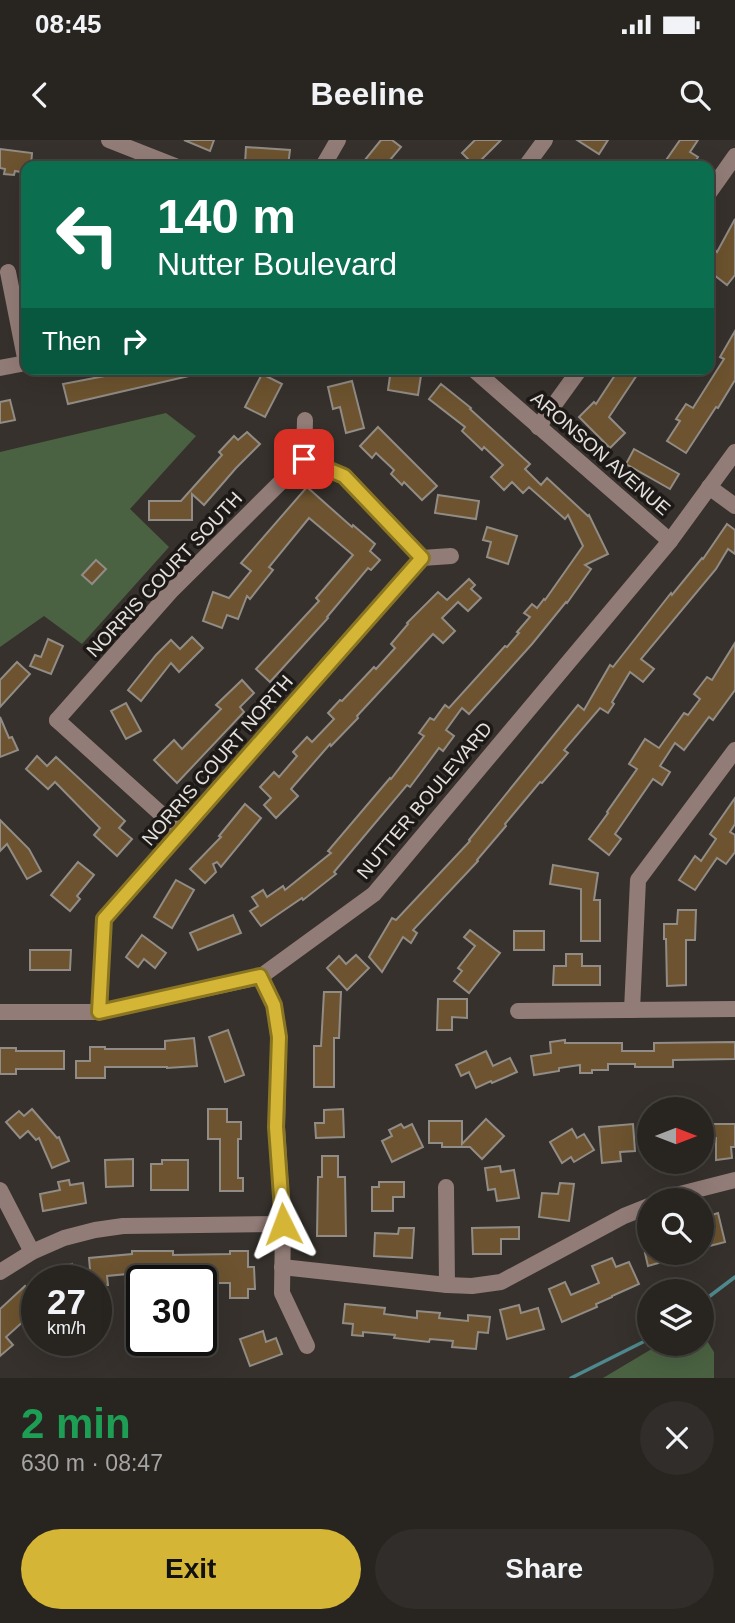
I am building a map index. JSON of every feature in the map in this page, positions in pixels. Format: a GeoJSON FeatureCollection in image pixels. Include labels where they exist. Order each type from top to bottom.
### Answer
{"type":"FeatureCollection","features":[{"type":"Feature","properties":{"kind":"street"},"geometry":{"type":"LineString","coordinates":[[110,140],[162,161]]}},
{"type":"Feature","properties":{"kind":"street"},"geometry":{"type":"LineString","coordinates":[[326,161],[338,140]]}},
{"type":"Feature","properties":{"kind":"street"},"geometry":{"type":"LineString","coordinates":[[530,161],[545,140]]}},
{"type":"Feature","properties":{"kind":"street"},"geometry":{"type":"LineString","coordinates":[[714,186],[735,156]]}},
{"type":"Feature","properties":{"kind":"street"},"geometry":{"type":"LineString","coordinates":[[8,272],[21,338]]}},
{"type":"Feature","properties":{"kind":"street"},"geometry":{"type":"LineString","coordinates":[[0,368],[21,364]]}},
{"type":"Feature","properties":{"kind":"street","name":"ARONSON AVENUE"},"geometry":{"type":"LineString","coordinates":[[480,375],[670,541]]}},
{"type":"Feature","properties":{"kind":"street"},"geometry":{"type":"LineString","coordinates":[[538,427],[576,375]]}},
{"type":"Feature","properties":{"kind":"street"},"geometry":{"type":"LineString","coordinates":[[305,420],[304,459],[344,476],[422,558],[451,556]]}},
{"type":"Feature","properties":{"kind":"street","name":"NUTTER BOULEVARD"},"geometry":{"type":"LineString","coordinates":[[0,1012],[99,1012],[260,976],[374,894],[670,541],[735,452]]}},
{"type":"Feature","properties":{"kind":"street","name":"NORRIS COURT SOUTH"},"geometry":{"type":"LineString","coordinates":[[57,720],[172,590],[304,459]]}},
{"type":"Feature","properties":{"kind":"street"},"geometry":{"type":"LineString","coordinates":[[709,487],[735,506]]}},
{"type":"Feature","properties":{"kind":"street","name":"NORRIS COURT NORTH"},"geometry":{"type":"LineString","coordinates":[[99,1012],[104,919],[422,558]]}},
{"type":"Feature","properties":{"kind":"street"},"geometry":{"type":"LineString","coordinates":[[41,721],[57,720],[181,832]]}},
{"type":"Feature","properties":{"kind":"street"},"geometry":{"type":"LineString","coordinates":[[632,1010],[638,880],[735,750]]}},
{"type":"Feature","properties":{"kind":"street"},"geometry":{"type":"LineString","coordinates":[[260,976],[274,1005],[279,1037],[276,1127],[283,1224],[282,1293],[307,1346]]}},
{"type":"Feature","properties":{"kind":"street"},"geometry":{"type":"LineString","coordinates":[[518,1011],[735,1009]]}},
{"type":"Feature","properties":{"kind":"street"},"geometry":{"type":"LineString","coordinates":[[704,1188],[735,1180]]}},
{"type":"Feature","properties":{"kind":"street"},"geometry":{"type":"LineString","coordinates":[[446,1187],[447,1285]]}},
{"type":"Feature","properties":{"kind":"street"},"geometry":{"type":"LineString","coordinates":[[0,1190],[32,1252]]}},
{"type":"Feature","properties":{"kind":"street"},"geometry":{"type":"LineString","coordinates":[[282,1267],[447,1285],[472,1286],[501,1282],[637,1211]]}},
{"type":"Feature","properties":{"kind":"street"},"geometry":{"type":"LineString","coordinates":[[0,1272],[32,1252],[64,1238],[95,1230],[123,1226],[283,1224]]}},
{"type":"Feature","properties":{"kind":"green space"},"geometry":{"type":"Polygon","coordinates":[[[166,413],[196,436],[130,509],[169,547],[82,644],[44,616],[0,647],[0,452],[166,413]]]}},
{"type":"Feature","properties":{"kind":"green space"},"geometry":{"type":"Polygon","coordinates":[[[640,1356],[714,1356],[714,1378],[603,1378],[640,1356]]]}},
{"type":"Feature","properties":{"kind":"building"},"geometry":{"type":"Polygon","coordinates":[[[184,140],[214,140],[210,151],[184,140]]]}},
{"type":"Feature","properties":{"kind":"building"},"geometry":{"type":"Polygon","coordinates":[[[381,140],[392,140],[401,147],[389,161],[364,161],[381,140]]]}},
{"type":"Feature","properties":{"kind":"building"},"geometry":{"type":"Polygon","coordinates":[[[475,140],[501,140],[480,161],[470,161],[462,153],[475,140]]]}},
{"type":"Feature","properties":{"kind":"building"},"geometry":{"type":"Polygon","coordinates":[[[577,140],[608,140],[599,154],[577,140]]]}},
{"type":"Feature","properties":{"kind":"building"},"geometry":{"type":"Polygon","coordinates":[[[680,140],[698,140],[690,152],[698,157],[695,161],[665,161],[680,140]]]}},
{"type":"Feature","properties":{"kind":"building"},"geometry":{"type":"Polygon","coordinates":[[[246,147],[290,150],[289,161],[245,161],[246,147]]]}},
{"type":"Feature","properties":{"kind":"building"},"geometry":{"type":"Polygon","coordinates":[[[0,149],[32,153],[31,161],[21,161],[21,172],[15,171],[14,175],[4,174],[5,169],[0,168],[0,149]]]}},
{"type":"Feature","properties":{"kind":"building"},"geometry":{"type":"Polygon","coordinates":[[[735,219],[735,275],[727,285],[714,275],[714,251],[717,252],[735,219]]]}},
{"type":"Feature","properties":{"kind":"building"},"geometry":{"type":"Polygon","coordinates":[[[735,331],[735,380],[686,453],[667,441],[680,421],[676,419],[686,404],[693,408],[714,375],[724,359],[720,357],[735,331]]]}},
{"type":"Feature","properties":{"kind":"building"},"geometry":{"type":"Polygon","coordinates":[[[110,375],[193,375],[68,404],[63,384],[110,375]]]}},
{"type":"Feature","properties":{"kind":"building"},"geometry":{"type":"Polygon","coordinates":[[[261,375],[282,384],[265,417],[245,407],[261,375]]]}},
{"type":"Feature","properties":{"kind":"building"},"geometry":{"type":"Polygon","coordinates":[[[390,375],[421,375],[418,395],[388,390],[390,375]]]}},
{"type":"Feature","properties":{"kind":"building"},"geometry":{"type":"Polygon","coordinates":[[[615,375],[637,375],[609,417],[625,433],[610,448],[579,417],[594,402],[596,404],[615,375]]]}},
{"type":"Feature","properties":{"kind":"building"},"geometry":{"type":"Polygon","coordinates":[[[352,381],[364,428],[346,433],[340,407],[333,409],[328,387],[352,381]]]}},
{"type":"Feature","properties":{"kind":"building"},"geometry":{"type":"Polygon","coordinates":[[[441,384],[471,408],[530,464],[525,469],[541,485],[547,478],[589,515],[608,554],[585,565],[591,569],[567,603],[469,714],[462,708],[446,730],[454,736],[443,751],[439,748],[410,787],[407,785],[334,872],[336,874],[303,900],[302,898],[261,926],[250,911],[258,906],[252,897],[263,890],[267,897],[283,886],[285,890],[331,853],[328,851],[391,779],[424,736],[419,733],[430,718],[434,720],[445,705],[449,708],[505,646],[507,647],[530,617],[524,613],[532,604],[537,608],[545,600],[583,546],[568,515],[565,519],[529,487],[523,493],[512,482],[504,490],[491,477],[503,465],[462,431],[465,427],[429,399],[441,384]]]}},
{"type":"Feature","properties":{"kind":"building"},"geometry":{"type":"Polygon","coordinates":[[[10,400],[15,420],[0,423],[0,402],[10,400]]]}},
{"type":"Feature","properties":{"kind":"building"},"geometry":{"type":"Polygon","coordinates":[[[378,427],[437,486],[422,500],[404,482],[402,485],[391,474],[394,470],[376,453],[372,458],[360,446],[378,427]]]}},
{"type":"Feature","properties":{"kind":"building"},"geometry":{"type":"Polygon","coordinates":[[[247,432],[260,444],[204,505],[192,494],[192,520],[149,520],[149,501],[181,501],[222,455],[219,452],[234,436],[238,440],[247,432]]]}},
{"type":"Feature","properties":{"kind":"building"},"geometry":{"type":"Polygon","coordinates":[[[634,449],[679,474],[670,489],[626,464],[634,449]]]}},
{"type":"Feature","properties":{"kind":"building"},"geometry":{"type":"Polygon","coordinates":[[[307,487],[375,544],[370,551],[380,560],[371,570],[368,568],[328,618],[270,682],[256,669],[319,601],[316,598],[353,555],[309,518],[269,567],[273,570],[250,599],[247,596],[238,619],[227,615],[222,628],[203,621],[213,592],[229,598],[251,571],[241,563],[307,487]]]}},
{"type":"Feature","properties":{"kind":"building"},"geometry":{"type":"Polygon","coordinates":[[[438,495],[479,501],[476,519],[435,513],[438,495]]]}},
{"type":"Feature","properties":{"kind":"building"},"geometry":{"type":"Polygon","coordinates":[[[727,524],[735,530],[735,554],[728,549],[716,569],[641,659],[654,669],[643,682],[630,672],[608,713],[600,708],[564,750],[568,753],[505,824],[478,861],[413,930],[417,933],[411,943],[403,937],[382,972],[369,957],[392,918],[396,920],[470,841],[578,705],[584,710],[610,665],[613,667],[671,593],[672,595],[703,559],[727,524]]]}},
{"type":"Feature","properties":{"kind":"building"},"geometry":{"type":"Polygon","coordinates":[[[487,527],[517,536],[508,564],[487,557],[491,542],[483,540],[487,527]]]}},
{"type":"Feature","properties":{"kind":"building"},"geometry":{"type":"Polygon","coordinates":[[[96,560],[106,569],[92,584],[82,575],[96,560]]]}},
{"type":"Feature","properties":{"kind":"building"},"geometry":{"type":"Polygon","coordinates":[[[469,579],[475,585],[471,589],[481,598],[468,611],[458,602],[442,618],[455,631],[443,643],[433,634],[291,789],[298,796],[276,818],[264,805],[271,798],[260,787],[274,772],[279,777],[297,756],[293,752],[307,737],[312,742],[334,719],[328,713],[374,667],[376,669],[395,648],[391,644],[407,623],[438,592],[447,600],[469,579]]]}},
{"type":"Feature","properties":{"kind":"building"},"geometry":{"type":"Polygon","coordinates":[[[192,637],[203,648],[179,672],[171,663],[141,701],[128,690],[171,640],[180,649],[192,637]]]}},
{"type":"Feature","properties":{"kind":"building"},"geometry":{"type":"Polygon","coordinates":[[[48,639],[63,646],[51,674],[30,666],[35,655],[41,657],[48,639]]]}},
{"type":"Feature","properties":{"kind":"building"},"geometry":{"type":"Polygon","coordinates":[[[735,643],[735,690],[713,720],[709,717],[684,750],[675,743],[660,766],[670,772],[662,785],[653,779],[615,834],[621,839],[609,855],[589,839],[637,769],[629,764],[645,739],[659,748],[684,713],[688,715],[700,699],[694,694],[707,677],[712,680],[735,643]]]}},
{"type":"Feature","properties":{"kind":"building"},"geometry":{"type":"Polygon","coordinates":[[[17,662],[30,674],[0,707],[0,680],[17,662]]]}},
{"type":"Feature","properties":{"kind":"building"},"geometry":{"type":"Polygon","coordinates":[[[242,680],[254,693],[240,707],[244,712],[177,783],[154,760],[174,740],[182,749],[221,709],[216,705],[242,680]]]}},
{"type":"Feature","properties":{"kind":"building"},"geometry":{"type":"Polygon","coordinates":[[[126,703],[141,731],[126,739],[111,711],[126,703]]]}},
{"type":"Feature","properties":{"kind":"building"},"geometry":{"type":"Polygon","coordinates":[[[0,717],[9,738],[12,737],[18,750],[0,757],[0,717]]]}},
{"type":"Feature","properties":{"kind":"building"},"geometry":{"type":"Polygon","coordinates":[[[37,756],[47,766],[56,757],[125,821],[119,828],[132,839],[117,856],[94,835],[100,828],[55,782],[48,789],[26,769],[37,756]]]}},
{"type":"Feature","properties":{"kind":"building"},"geometry":{"type":"Polygon","coordinates":[[[735,798],[735,824],[730,832],[735,835],[735,852],[726,864],[717,858],[695,890],[679,880],[695,856],[701,861],[716,839],[710,834],[735,798]]]}},
{"type":"Feature","properties":{"kind":"building"},"geometry":{"type":"Polygon","coordinates":[[[245,804],[261,818],[221,867],[217,862],[213,864],[216,872],[205,883],[190,869],[221,837],[219,836],[245,804]]]}},
{"type":"Feature","properties":{"kind":"building"},"geometry":{"type":"Polygon","coordinates":[[[0,820],[29,849],[41,871],[27,879],[7,844],[0,851],[0,820]]]}},
{"type":"Feature","properties":{"kind":"building"},"geometry":{"type":"Polygon","coordinates":[[[78,862],[94,875],[77,896],[80,899],[70,911],[51,895],[78,862]]]}},
{"type":"Feature","properties":{"kind":"building"},"geometry":{"type":"Polygon","coordinates":[[[553,865],[598,873],[594,900],[600,900],[600,941],[581,941],[581,889],[550,884],[553,865]]]}},
{"type":"Feature","properties":{"kind":"building"},"geometry":{"type":"Polygon","coordinates":[[[176,880],[194,890],[172,928],[154,917],[176,880]]]}},
{"type":"Feature","properties":{"kind":"building"},"geometry":{"type":"Polygon","coordinates":[[[678,910],[696,910],[695,940],[686,940],[686,985],[667,986],[664,924],[677,924],[678,910]]]}},
{"type":"Feature","properties":{"kind":"building"},"geometry":{"type":"Polygon","coordinates":[[[233,915],[241,933],[198,950],[190,933],[233,915]]]}},
{"type":"Feature","properties":{"kind":"building"},"geometry":{"type":"Polygon","coordinates":[[[470,930],[500,953],[469,993],[454,981],[462,971],[458,968],[475,946],[464,937],[470,930]]]}},
{"type":"Feature","properties":{"kind":"building"},"geometry":{"type":"Polygon","coordinates":[[[514,931],[544,931],[544,950],[514,950],[514,931]]]}},
{"type":"Feature","properties":{"kind":"building"},"geometry":{"type":"Polygon","coordinates":[[[142,935],[166,953],[155,968],[144,959],[138,967],[126,957],[142,935]]]}},
{"type":"Feature","properties":{"kind":"building"},"geometry":{"type":"Polygon","coordinates":[[[30,950],[71,950],[70,970],[30,970],[30,950]]]}},
{"type":"Feature","properties":{"kind":"building"},"geometry":{"type":"Polygon","coordinates":[[[566,954],[582,954],[582,966],[600,966],[600,985],[553,985],[554,966],[566,966],[566,954]]]}},
{"type":"Feature","properties":{"kind":"building"},"geometry":{"type":"Polygon","coordinates":[[[356,955],[369,968],[347,990],[327,968],[339,956],[346,964],[356,955]]]}},
{"type":"Feature","properties":{"kind":"building"},"geometry":{"type":"Polygon","coordinates":[[[324,992],[341,992],[339,1038],[334,1038],[334,1087],[314,1087],[314,1046],[321,1046],[324,992]]]}},
{"type":"Feature","properties":{"kind":"building"},"geometry":{"type":"Polygon","coordinates":[[[438,999],[467,999],[467,1018],[452,1017],[452,1030],[437,1030],[438,999]]]}},
{"type":"Feature","properties":{"kind":"building"},"geometry":{"type":"Polygon","coordinates":[[[228,1030],[244,1075],[225,1082],[209,1037],[228,1030]]]}},
{"type":"Feature","properties":{"kind":"building"},"geometry":{"type":"Polygon","coordinates":[[[194,1038],[197,1066],[105,1067],[105,1078],[76,1078],[76,1061],[90,1061],[90,1047],[165,1049],[165,1041],[194,1038]]]}},
{"type":"Feature","properties":{"kind":"building"},"geometry":{"type":"Polygon","coordinates":[[[565,1040],[565,1043],[622,1043],[622,1051],[654,1051],[654,1043],[735,1042],[735,1059],[673,1060],[673,1067],[608,1064],[608,1070],[592,1070],[592,1073],[580,1073],[580,1065],[534,1075],[531,1056],[551,1053],[550,1042],[565,1040]]]}},
{"type":"Feature","properties":{"kind":"building"},"geometry":{"type":"Polygon","coordinates":[[[0,1048],[16,1048],[16,1051],[64,1051],[64,1069],[16,1069],[16,1074],[0,1074],[0,1048]]]}},
{"type":"Feature","properties":{"kind":"building"},"geometry":{"type":"Polygon","coordinates":[[[486,1051],[493,1066],[510,1058],[517,1072],[476,1088],[469,1072],[461,1076],[456,1065],[486,1051]]]}},
{"type":"Feature","properties":{"kind":"building"},"geometry":{"type":"Polygon","coordinates":[[[32,1109],[57,1138],[59,1137],[69,1161],[52,1168],[39,1138],[36,1140],[28,1131],[20,1138],[6,1122],[19,1111],[24,1116],[32,1109]]]}},
{"type":"Feature","properties":{"kind":"building"},"geometry":{"type":"Polygon","coordinates":[[[208,1109],[227,1109],[227,1122],[241,1122],[238,1178],[243,1178],[243,1191],[220,1191],[220,1139],[208,1139],[208,1109]]]}},
{"type":"Feature","properties":{"kind":"building"},"geometry":{"type":"Polygon","coordinates":[[[343,1109],[344,1137],[316,1138],[315,1123],[324,1123],[324,1110],[343,1109]]]}},
{"type":"Feature","properties":{"kind":"building"},"geometry":{"type":"Polygon","coordinates":[[[486,1119],[504,1136],[482,1159],[470,1147],[442,1147],[442,1143],[429,1143],[429,1121],[462,1121],[462,1144],[486,1119]]]}},
{"type":"Feature","properties":{"kind":"building"},"geometry":{"type":"Polygon","coordinates":[[[401,1124],[404,1128],[412,1124],[423,1147],[392,1162],[382,1141],[392,1136],[389,1130],[401,1124]]]}},
{"type":"Feature","properties":{"kind":"building"},"geometry":{"type":"Polygon","coordinates":[[[633,1124],[635,1151],[620,1152],[621,1161],[602,1163],[599,1127],[633,1124]]]}},
{"type":"Feature","properties":{"kind":"building"},"geometry":{"type":"Polygon","coordinates":[[[714,1124],[735,1124],[732,1158],[716,1160],[714,1124]]]}},
{"type":"Feature","properties":{"kind":"building"},"geometry":{"type":"Polygon","coordinates":[[[572,1129],[577,1138],[584,1134],[594,1150],[574,1162],[571,1157],[562,1163],[550,1142],[572,1129]]]}},
{"type":"Feature","properties":{"kind":"building"},"geometry":{"type":"Polygon","coordinates":[[[322,1156],[338,1156],[338,1177],[345,1177],[346,1236],[317,1236],[318,1177],[322,1177],[322,1156]]]}},
{"type":"Feature","properties":{"kind":"building"},"geometry":{"type":"Polygon","coordinates":[[[133,1159],[133,1186],[106,1187],[105,1160],[133,1159]]]}},
{"type":"Feature","properties":{"kind":"building"},"geometry":{"type":"Polygon","coordinates":[[[162,1160],[188,1160],[188,1190],[151,1190],[151,1164],[162,1164],[162,1160]]]}},
{"type":"Feature","properties":{"kind":"building"},"geometry":{"type":"Polygon","coordinates":[[[500,1166],[501,1172],[514,1170],[519,1198],[497,1201],[495,1189],[488,1190],[485,1168],[500,1166]]]}},
{"type":"Feature","properties":{"kind":"building"},"geometry":{"type":"Polygon","coordinates":[[[69,1180],[70,1185],[83,1183],[86,1203],[43,1211],[40,1194],[60,1190],[58,1182],[69,1180]]]}},
{"type":"Feature","properties":{"kind":"building"},"geometry":{"type":"Polygon","coordinates":[[[379,1182],[404,1182],[404,1197],[393,1197],[393,1211],[372,1211],[372,1187],[379,1187],[379,1182]]]}},
{"type":"Feature","properties":{"kind":"building"},"geometry":{"type":"Polygon","coordinates":[[[560,1183],[574,1184],[569,1221],[539,1217],[542,1193],[558,1194],[560,1183]]]}},
{"type":"Feature","properties":{"kind":"building"},"geometry":{"type":"Polygon","coordinates":[[[718,1213],[725,1242],[714,1245],[714,1214],[718,1213]]]}},
{"type":"Feature","properties":{"kind":"building"},"geometry":{"type":"Polygon","coordinates":[[[519,1227],[519,1239],[501,1239],[501,1254],[473,1254],[472,1228],[519,1227]]]}},
{"type":"Feature","properties":{"kind":"building"},"geometry":{"type":"Polygon","coordinates":[[[399,1228],[414,1228],[412,1258],[374,1256],[375,1233],[398,1234],[399,1228]]]}},
{"type":"Feature","properties":{"kind":"building"},"geometry":{"type":"Polygon","coordinates":[[[132,1251],[173,1251],[173,1255],[248,1251],[248,1267],[254,1267],[255,1289],[248,1289],[248,1298],[230,1298],[230,1283],[217,1283],[217,1265],[126,1265],[126,1274],[112,1276],[112,1265],[90,1265],[89,1258],[132,1254],[132,1251]]]}},
{"type":"Feature","properties":{"kind":"building"},"geometry":{"type":"Polygon","coordinates":[[[612,1258],[616,1267],[629,1262],[637,1285],[562,1322],[549,1289],[565,1282],[571,1295],[599,1283],[592,1266],[612,1258]]]}},
{"type":"Feature","properties":{"kind":"building"},"geometry":{"type":"Polygon","coordinates":[[[21,1290],[21,1323],[6,1337],[13,1345],[0,1356],[0,1309],[21,1290]]]}},
{"type":"Feature","properties":{"kind":"building"},"geometry":{"type":"Polygon","coordinates":[[[345,1304],[385,1308],[384,1314],[417,1318],[417,1311],[440,1313],[439,1318],[468,1321],[468,1315],[490,1317],[488,1333],[478,1332],[476,1349],[452,1347],[453,1341],[430,1339],[429,1342],[363,1332],[363,1336],[352,1335],[353,1324],[343,1323],[345,1304]]]}},
{"type":"Feature","properties":{"kind":"building"},"geometry":{"type":"Polygon","coordinates":[[[519,1305],[521,1313],[538,1308],[544,1329],[507,1339],[500,1310],[519,1305]]]}},
{"type":"Feature","properties":{"kind":"building"},"geometry":{"type":"Polygon","coordinates":[[[263,1331],[266,1342],[276,1338],[282,1354],[250,1366],[240,1339],[263,1331]]]}},
{"type":"Feature","properties":{"kind":"waterway"},"geometry":{"type":"LineString","coordinates":[[714,1293],[735,1277]]}},
{"type":"Feature","properties":{"kind":"waterway"},"geometry":{"type":"LineString","coordinates":[[571,1378],[637,1345]]}},
{"type":"Feature","properties":{"kind":"route"},"geometry":{"type":"LineString","coordinates":[[283,1224],[276,1127],[279,1037],[274,1005],[260,976],[99,1012],[104,919],[422,558],[344,476],[304,459]]}}]}
